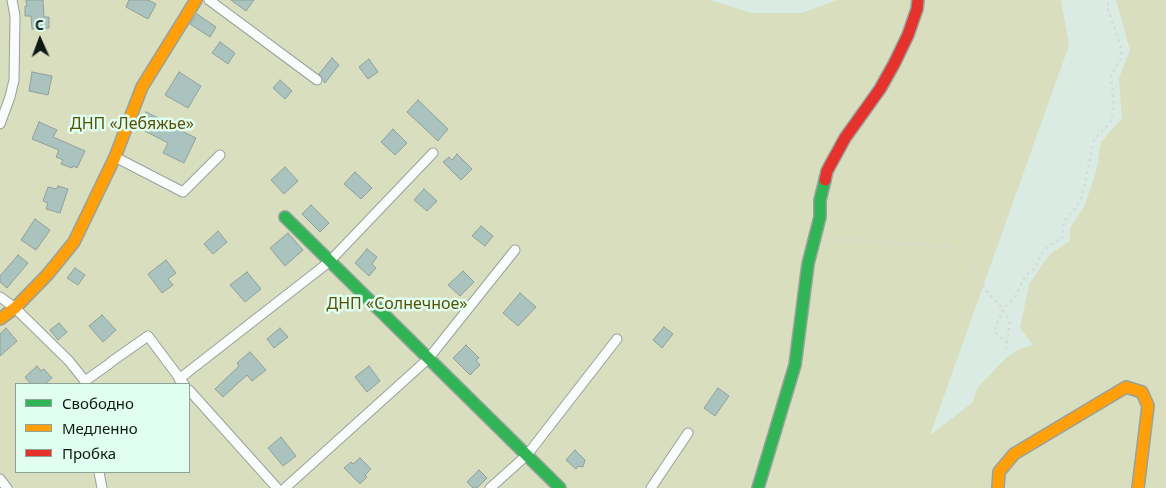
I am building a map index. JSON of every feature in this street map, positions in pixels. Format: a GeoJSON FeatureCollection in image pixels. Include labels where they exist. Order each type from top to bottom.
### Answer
{"type":"FeatureCollection","features":[{"type":"Feature","properties":{"kind":"street"},"geometry":{"type":"LineString","coordinates":[[0,124],[14,80],[15,16],[12,0]]}},
{"type":"Feature","properties":{"kind":"street"},"geometry":{"type":"LineString","coordinates":[[0,319],[15,308],[48,274],[74,242],[115,157],[142,87],[196,0]]}},
{"type":"Feature","properties":{"kind":"street"},"geometry":{"type":"LineString","coordinates":[[209,0],[317,80]]}},
{"type":"Feature","properties":{"kind":"street"},"geometry":{"type":"LineString","coordinates":[[758,488],[795,365],[808,264],[827,171],[845,138],[880,89],[894,64],[908,35],[917,9],[918,0]]}},
{"type":"Feature","properties":{"kind":"street"},"geometry":{"type":"LineString","coordinates":[[0,297],[15,308],[69,361],[85,382],[148,336],[182,382],[329,262],[433,153]]}},
{"type":"Feature","properties":{"kind":"street"},"geometry":{"type":"LineString","coordinates":[[115,157],[182,192],[220,155]]}},
{"type":"Feature","properties":{"kind":"street"},"geometry":{"type":"LineString","coordinates":[[285,216],[329,262],[560,488]]}},
{"type":"Feature","properties":{"kind":"street"},"geometry":{"type":"LineString","coordinates":[[285,488],[428,359],[516,250]]}},
{"type":"Feature","properties":{"kind":"street"},"geometry":{"type":"LineString","coordinates":[[490,488],[527,455],[617,339]]}},
{"type":"Feature","properties":{"kind":"street"},"geometry":{"type":"LineString","coordinates":[[998,488],[999,472],[1014,454],[1126,387],[1142,392],[1148,406],[1138,488]]}},
{"type":"Feature","properties":{"kind":"street"},"geometry":{"type":"LineString","coordinates":[[190,391],[277,488]]}},
{"type":"Feature","properties":{"kind":"street"},"geometry":{"type":"LineString","coordinates":[[651,488],[688,433]]}},
{"type":"Feature","properties":{"kind":"street"},"geometry":{"type":"LineString","coordinates":[[98,473],[102,488]]}},
{"type":"Feature","properties":{"kind":"street"},"geometry":{"type":"LineString","coordinates":[[0,479],[7,488]]}},
{"type":"Feature","properties":{"kind":"path"},"geometry":{"type":"LineString","coordinates":[[1006,343],[994,332],[1003,309],[1015,297],[1026,275],[1036,267],[1041,254],[1051,244],[1062,238],[1064,221],[1075,209],[1082,196],[1094,140],[1111,121],[1114,106],[1111,76],[1122,56],[1120,44],[1108,10],[1108,0]]}},
{"type":"Feature","properties":{"kind":"path"},"geometry":{"type":"LineString","coordinates":[[814,241],[838,239],[864,240],[951,247],[964,254],[988,293],[1003,309],[1010,323],[1006,349]]}},
{"type":"Feature","properties":{"kind":"green space"},"geometry":{"type":"Polygon","coordinates":[[[0,0],[710,0],[752,13],[802,13],[837,0],[1061,0],[1069,45],[930,435],[972,403],[978,387],[1008,356],[1020,349],[1033,345],[1020,328],[1029,284],[1050,254],[1070,241],[1070,228],[1084,207],[1096,172],[1101,142],[1122,118],[1119,78],[1130,50],[1116,0],[1166,0],[1166,488],[0,488],[0,0]]]}},
{"type":"Feature","properties":{"kind":"building"},"geometry":{"type":"Polygon","coordinates":[[[26,0],[43,0],[44,17],[49,17],[49,28],[32,29],[31,16],[25,16],[26,0]]]}},
{"type":"Feature","properties":{"kind":"building"},"geometry":{"type":"Polygon","coordinates":[[[129,0],[148,0],[156,4],[148,19],[126,7],[129,0]]]}},
{"type":"Feature","properties":{"kind":"building"},"geometry":{"type":"Polygon","coordinates":[[[231,0],[254,0],[246,11],[231,0]]]}},
{"type":"Feature","properties":{"kind":"building"},"geometry":{"type":"Polygon","coordinates":[[[197,14],[216,27],[210,37],[190,24],[197,14]]]}},
{"type":"Feature","properties":{"kind":"building"},"geometry":{"type":"Polygon","coordinates":[[[220,42],[235,53],[228,64],[212,53],[220,42]]]}},
{"type":"Feature","properties":{"kind":"building"},"geometry":{"type":"Polygon","coordinates":[[[332,58],[339,65],[325,83],[319,74],[332,58]]]}},
{"type":"Feature","properties":{"kind":"building"},"geometry":{"type":"Polygon","coordinates":[[[369,59],[378,72],[368,79],[359,67],[369,59]]]}},
{"type":"Feature","properties":{"kind":"building"},"geometry":{"type":"Polygon","coordinates":[[[32,72],[52,76],[48,95],[29,91],[32,72]]]}},
{"type":"Feature","properties":{"kind":"building"},"geometry":{"type":"Polygon","coordinates":[[[179,72],[201,86],[188,108],[165,95],[179,72]]]}},
{"type":"Feature","properties":{"kind":"building"},"geometry":{"type":"Polygon","coordinates":[[[280,80],[292,91],[285,99],[273,88],[280,80]]]}},
{"type":"Feature","properties":{"kind":"building"},"geometry":{"type":"Polygon","coordinates":[[[418,100],[448,129],[438,141],[407,112],[418,100]]]}},
{"type":"Feature","properties":{"kind":"building"},"geometry":{"type":"Polygon","coordinates":[[[146,112],[196,138],[184,163],[163,153],[168,143],[139,128],[146,112]]]}},
{"type":"Feature","properties":{"kind":"building"},"geometry":{"type":"Polygon","coordinates":[[[39,122],[57,130],[53,137],[85,151],[77,168],[61,164],[63,160],[56,157],[59,150],[32,139],[39,122]]]}},
{"type":"Feature","properties":{"kind":"building"},"geometry":{"type":"Polygon","coordinates":[[[393,129],[407,143],[395,155],[381,142],[393,129]]]}},
{"type":"Feature","properties":{"kind":"building"},"geometry":{"type":"Polygon","coordinates":[[[457,154],[472,169],[461,180],[443,162],[449,157],[452,160],[457,154]]]}},
{"type":"Feature","properties":{"kind":"building"},"geometry":{"type":"Polygon","coordinates":[[[285,167],[298,181],[284,194],[271,180],[285,167]]]}},
{"type":"Feature","properties":{"kind":"building"},"geometry":{"type":"Polygon","coordinates":[[[355,172],[372,188],[361,199],[344,184],[355,172]]]}},
{"type":"Feature","properties":{"kind":"building"},"geometry":{"type":"Polygon","coordinates":[[[58,186],[68,189],[60,213],[46,209],[48,203],[43,201],[48,187],[56,189],[58,186]]]}},
{"type":"Feature","properties":{"kind":"building"},"geometry":{"type":"Polygon","coordinates":[[[424,189],[437,201],[427,211],[414,200],[424,189]]]}},
{"type":"Feature","properties":{"kind":"building"},"geometry":{"type":"Polygon","coordinates":[[[311,205],[329,223],[320,232],[302,214],[311,205]]]}},
{"type":"Feature","properties":{"kind":"building"},"geometry":{"type":"Polygon","coordinates":[[[35,219],[50,230],[36,250],[21,240],[35,219]]]}},
{"type":"Feature","properties":{"kind":"building"},"geometry":{"type":"Polygon","coordinates":[[[481,226],[493,236],[485,246],[472,236],[481,226]]]}},
{"type":"Feature","properties":{"kind":"building"},"geometry":{"type":"Polygon","coordinates":[[[218,231],[227,242],[213,254],[204,244],[218,231]]]}},
{"type":"Feature","properties":{"kind":"building"},"geometry":{"type":"Polygon","coordinates":[[[288,233],[303,250],[285,266],[270,248],[288,233]]]}},
{"type":"Feature","properties":{"kind":"building"},"geometry":{"type":"Polygon","coordinates":[[[367,249],[377,257],[372,264],[376,268],[369,276],[355,263],[367,249]]]}},
{"type":"Feature","properties":{"kind":"building"},"geometry":{"type":"Polygon","coordinates":[[[18,255],[28,263],[7,288],[0,282],[0,276],[18,255]]]}},
{"type":"Feature","properties":{"kind":"building"},"geometry":{"type":"Polygon","coordinates":[[[166,260],[176,273],[168,279],[173,285],[162,293],[148,274],[166,260]]]}},
{"type":"Feature","properties":{"kind":"building"},"geometry":{"type":"Polygon","coordinates":[[[75,268],[85,275],[78,285],[67,278],[75,268]]]}},
{"type":"Feature","properties":{"kind":"building"},"geometry":{"type":"Polygon","coordinates":[[[463,271],[474,282],[460,296],[448,285],[463,271]]]}},
{"type":"Feature","properties":{"kind":"building"},"geometry":{"type":"Polygon","coordinates":[[[247,272],[261,289],[245,302],[230,285],[247,272]]]}},
{"type":"Feature","properties":{"kind":"building"},"geometry":{"type":"Polygon","coordinates":[[[520,293],[536,307],[518,326],[503,313],[520,293]]]}},
{"type":"Feature","properties":{"kind":"building"},"geometry":{"type":"Polygon","coordinates":[[[102,315],[116,330],[103,342],[89,326],[102,315]]]}},
{"type":"Feature","properties":{"kind":"building"},"geometry":{"type":"Polygon","coordinates":[[[59,323],[67,332],[58,340],[50,330],[59,323]]]}},
{"type":"Feature","properties":{"kind":"building"},"geometry":{"type":"Polygon","coordinates":[[[664,327],[673,334],[662,348],[653,340],[664,327]]]}},
{"type":"Feature","properties":{"kind":"building"},"geometry":{"type":"Polygon","coordinates":[[[6,328],[17,341],[0,356],[0,334],[6,328]]]}},
{"type":"Feature","properties":{"kind":"building"},"geometry":{"type":"Polygon","coordinates":[[[280,328],[288,337],[274,348],[267,339],[280,328]]]}},
{"type":"Feature","properties":{"kind":"building"},"geometry":{"type":"Polygon","coordinates":[[[466,345],[479,358],[476,360],[480,365],[470,375],[453,358],[466,345]]]}},
{"type":"Feature","properties":{"kind":"building"},"geometry":{"type":"Polygon","coordinates":[[[250,352],[266,370],[252,381],[247,375],[223,397],[215,389],[239,366],[237,363],[250,352]]]}},
{"type":"Feature","properties":{"kind":"building"},"geometry":{"type":"Polygon","coordinates":[[[37,366],[41,371],[44,369],[52,378],[46,383],[30,383],[25,377],[37,366]]]}},
{"type":"Feature","properties":{"kind":"building"},"geometry":{"type":"Polygon","coordinates":[[[369,366],[380,381],[367,392],[355,377],[369,366]]]}},
{"type":"Feature","properties":{"kind":"building"},"geometry":{"type":"Polygon","coordinates":[[[718,388],[729,396],[715,416],[704,408],[718,388]]]}},
{"type":"Feature","properties":{"kind":"building"},"geometry":{"type":"Polygon","coordinates":[[[281,437],[296,456],[283,466],[268,448],[281,437]]]}},
{"type":"Feature","properties":{"kind":"building"},"geometry":{"type":"Polygon","coordinates":[[[575,450],[585,460],[583,467],[578,466],[576,469],[566,460],[575,450]]]}},
{"type":"Feature","properties":{"kind":"building"},"geometry":{"type":"Polygon","coordinates":[[[360,458],[371,469],[365,475],[367,477],[360,484],[344,468],[360,458]]]}},
{"type":"Feature","properties":{"kind":"building"},"geometry":{"type":"Polygon","coordinates":[[[479,470],[487,478],[477,488],[473,488],[467,482],[479,470]]]}},
{"type":"Feature","properties":{"kind":"traffic: fast"},"geometry":{"type":"LineString","coordinates":[[758,488],[795,365],[808,264],[820,217],[820,200],[825,180]]}},
{"type":"Feature","properties":{"kind":"traffic: fast"},"geometry":{"type":"LineString","coordinates":[[285,217],[560,488]]}},
{"type":"Feature","properties":{"kind":"traffic: slow"},"geometry":{"type":"LineString","coordinates":[[0,319],[15,308],[48,274],[74,242],[115,157],[142,87],[196,0]]}},
{"type":"Feature","properties":{"kind":"traffic: slow"},"geometry":{"type":"LineString","coordinates":[[998,488],[999,472],[1014,454],[1126,387],[1142,392],[1148,406],[1138,488]]}},
{"type":"Feature","properties":{"kind":"traffic: jam"},"geometry":{"type":"LineString","coordinates":[[825,180],[827,171],[845,138],[880,89],[894,64],[908,35],[917,9],[918,0]]}},
{"type":"Feature","properties":{"kind":"park label","name":"ДНП «Лебяжье»"},"geometry":{"type":"Point","coordinates":[132,124]}},
{"type":"Feature","properties":{"kind":"park label","name":"ДНП «Солнечное»"},"geometry":{"type":"Point","coordinates":[397,304]}}]}
